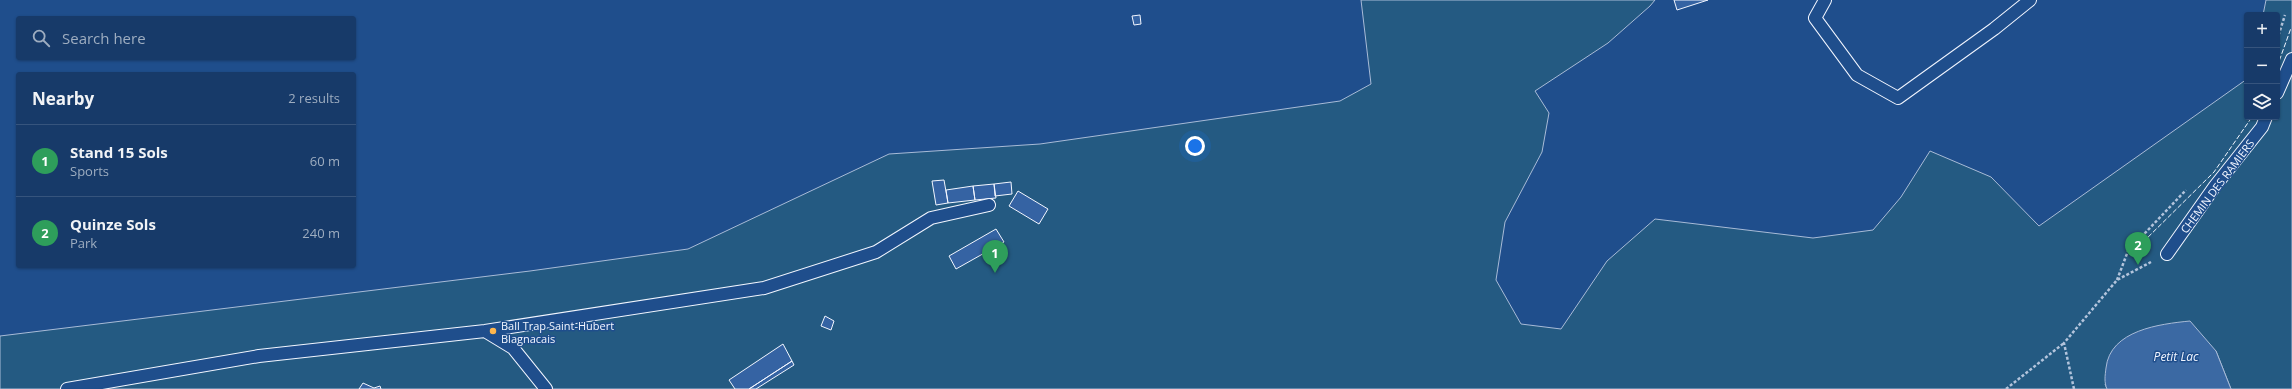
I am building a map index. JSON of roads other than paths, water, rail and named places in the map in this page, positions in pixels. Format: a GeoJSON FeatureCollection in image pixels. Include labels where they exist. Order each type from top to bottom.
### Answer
{"type":"FeatureCollection","features":[{"type":"Feature","properties":{"kind":"lane"},"geometry":{"type":"LineString","coordinates":[[1825,0],[1815,18],[1857,75],[1898,98],[1994,29],[2030,0]]}},
{"type":"Feature","properties":{"kind":"lane"},"geometry":{"type":"LineString","coordinates":[[2280,86],[2292,59]]}},
{"type":"Feature","properties":{"kind":"lane","name":"CHEMIN DES RAMIERS"},"geometry":{"type":"LineString","coordinates":[[2167,254],[2214,186],[2262,127],[2265,120]]}},
{"type":"Feature","properties":{"kind":"lane"},"geometry":{"type":"LineString","coordinates":[[67,389],[260,356],[486,331],[764,288],[876,252],[932,218],[989,205]]}},
{"type":"Feature","properties":{"kind":"lane"},"geometry":{"type":"LineString","coordinates":[[486,331],[513,348],[546,389]]}},
{"type":"Feature","properties":{"kind":"water","name":"Petit Lac"},"geometry":{"type":"Polygon","coordinates":[[[2190,321],[2216,351],[2231,389],[2107,389],[2105,376],[2110,355],[2117,345],[2126,337],[2151,327],[2190,321]]]}},
{"type":"Feature","properties":{"kind":"place","name":"Quinze Sols"},"geometry":{"type":"Point","coordinates":[2138,265]}},
{"type":"Feature","properties":{"kind":"place","name":"Stand 15 Sols"},"geometry":{"type":"Point","coordinates":[995,273]}},
{"type":"Feature","properties":{"kind":"place","name":"Ball Trap Saint-Hubert Blagnacais"},"geometry":{"type":"Point","coordinates":[493,331]}}]}
